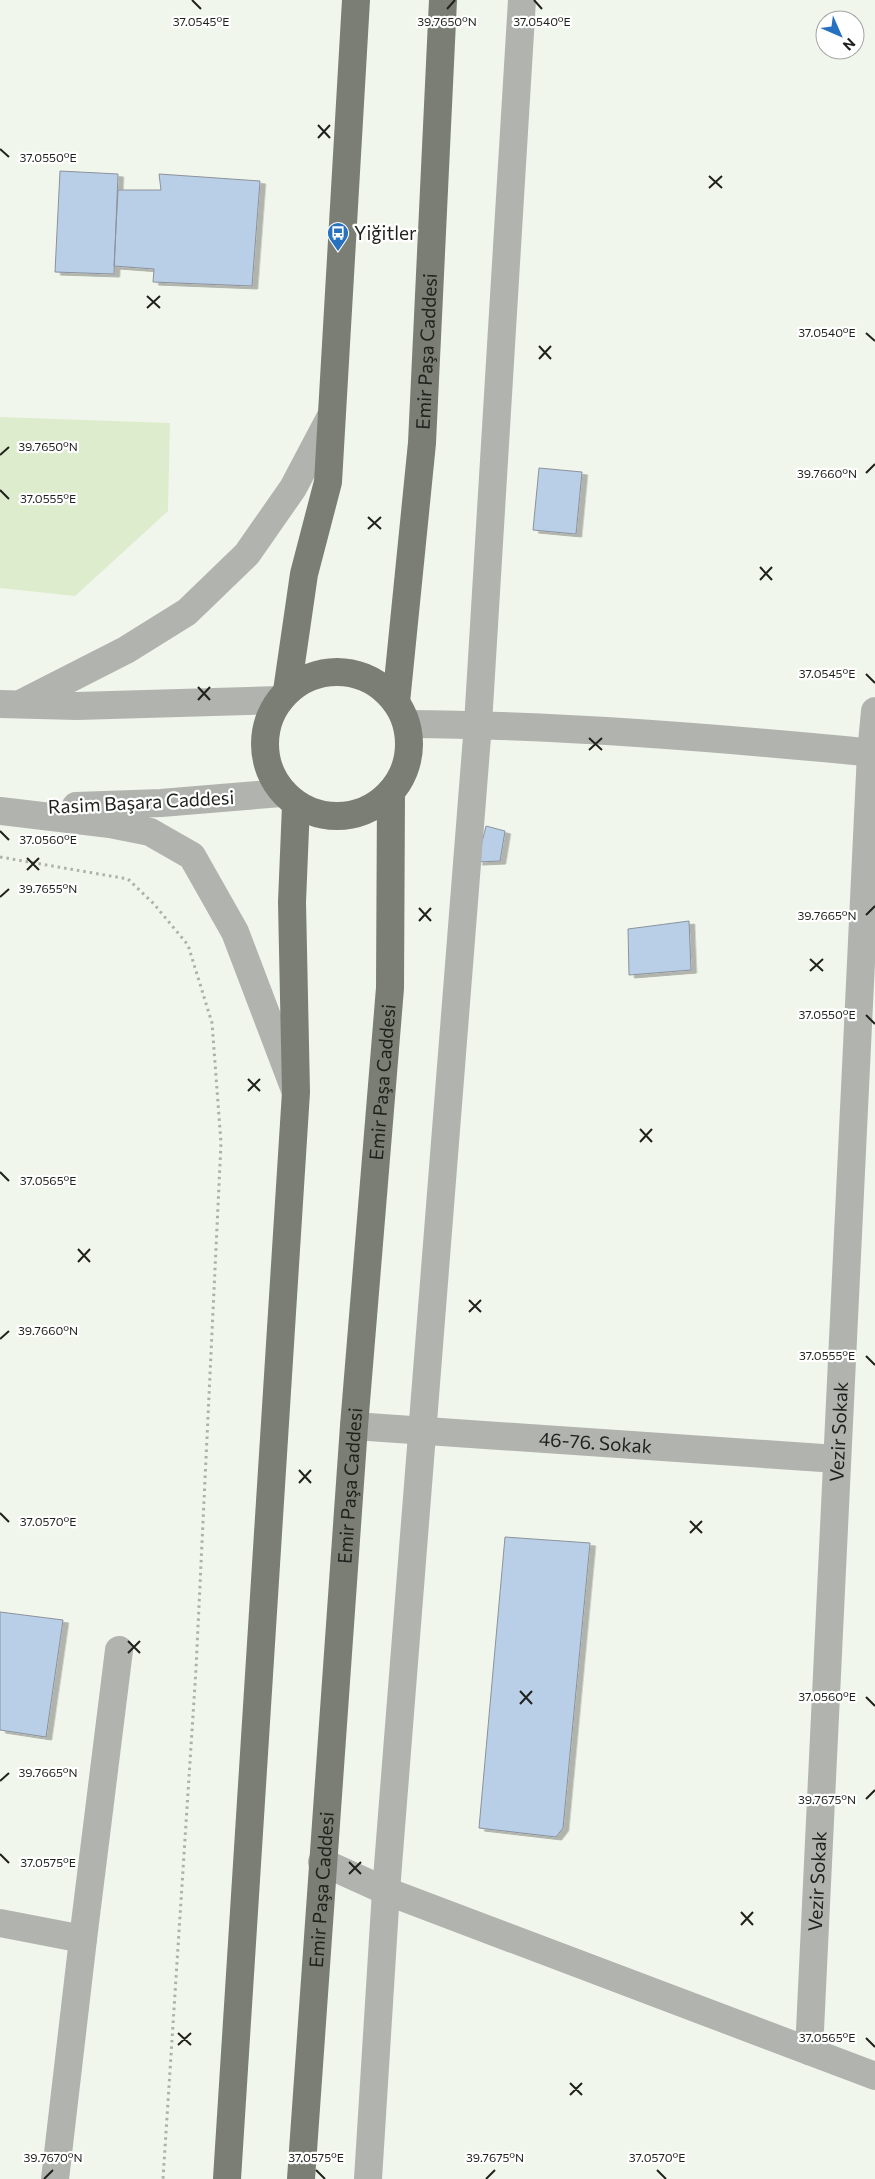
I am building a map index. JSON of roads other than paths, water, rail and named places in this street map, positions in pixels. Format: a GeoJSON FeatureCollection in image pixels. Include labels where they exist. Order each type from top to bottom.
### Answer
{"type":"FeatureCollection","features":[{"type":"Feature","properties":{"kind":"main road"},"geometry":{"type":"LineString","coordinates":[[284,696],[304,574],[328,482],[356,0]]}},
{"type":"Feature","properties":{"kind":"main road","name":"Emir Paşa Caddesi"},"geometry":{"type":"LineString","coordinates":[[402,713],[422,443],[443,0]]}},
{"type":"Feature","properties":{"kind":"main road"},"geometry":{"type":"LineString","coordinates":[[332,672],[357,674],[379,684],[402,713],[410,748],[404,773],[391,792],[373,807],[352,816],[329,817],[306,810],[289,799],[273,779],[265,758],[265,734],[272,711],[284,696],[308,678],[332,672]]}},
{"type":"Feature","properties":{"kind":"main road","name":"Emir Paşa Caddesi"},"geometry":{"type":"LineString","coordinates":[[301,2179],[354,1426],[390,988],[391,792]]}},
{"type":"Feature","properties":{"kind":"main road"},"geometry":{"type":"LineString","coordinates":[[227,2179],[296,1092],[289,799]]}},
{"type":"Feature","properties":{"kind":"street"},"geometry":{"type":"LineString","coordinates":[[368,2179],[386,1891],[478,724],[522,0]]}},
{"type":"Feature","properties":{"kind":"street"},"geometry":{"type":"LineString","coordinates":[[10,704],[126,650],[187,612],[248,554],[293,488],[331,416]]}},
{"type":"Feature","properties":{"kind":"street"},"geometry":{"type":"LineString","coordinates":[[10,704],[77,706],[284,696]]}},
{"type":"Feature","properties":{"kind":"street","name":"Vezir Sokak"},"geometry":{"type":"LineString","coordinates":[[809,2052],[875,711]]}},
{"type":"Feature","properties":{"kind":"street"},"geometry":{"type":"LineString","coordinates":[[402,713],[478,724],[730,738],[873,753]]}},
{"type":"Feature","properties":{"kind":"street","name":"Rasim Başara Caddesi"},"geometry":{"type":"LineString","coordinates":[[0,810],[289,799]]}},
{"type":"Feature","properties":{"kind":"street"},"geometry":{"type":"LineString","coordinates":[[0,810],[110,824],[150,832],[192,856],[235,932],[296,1092]]}},
{"type":"Feature","properties":{"kind":"street","name":"46-76. Sokak"},"geometry":{"type":"LineString","coordinates":[[354,1426],[422,1429],[837,1459]]}},
{"type":"Feature","properties":{"kind":"street"},"geometry":{"type":"LineString","coordinates":[[55,2179],[120,1650]]}},
{"type":"Feature","properties":{"kind":"street"},"geometry":{"type":"LineString","coordinates":[[322,1862],[386,1891],[875,2076]]}},
{"type":"Feature","properties":{"kind":"street"},"geometry":{"type":"LineString","coordinates":[[0,1923],[83,1939]]}},
{"type":"Feature","properties":{"kind":"place","name":"Yiğitler"},"geometry":{"type":"Point","coordinates":[338,252]}}]}
